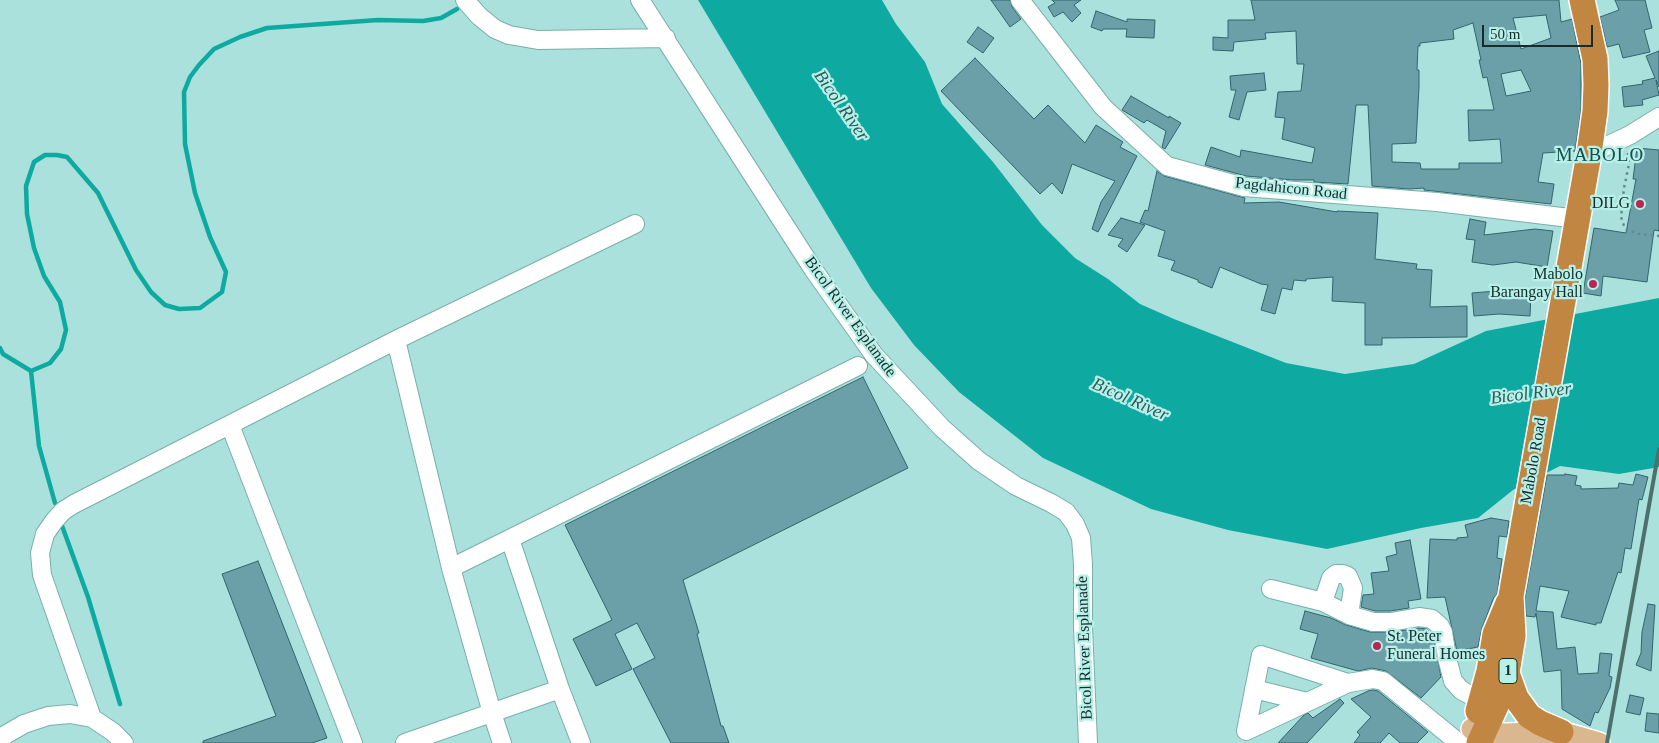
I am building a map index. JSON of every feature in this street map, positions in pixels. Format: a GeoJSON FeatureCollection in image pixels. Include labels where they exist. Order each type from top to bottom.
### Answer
{"type":"FeatureCollection","features":[{"type":"Feature","properties":{"kind":"highway","name":"Mabolo Road"},"geometry":{"type":"LineString","coordinates":[[1474,739],[1496,706],[1507,673],[1513,636],[1511,596],[1589,154],[1595,111],[1595,59],[1582,0]]}},
{"type":"Feature","properties":{"kind":"highway","name":"Mabolo Road"},"geometry":{"type":"LineString","coordinates":[[1474,739],[1495,634],[1511,596]]}},
{"type":"Feature","properties":{"kind":"highway"},"geometry":{"type":"LineString","coordinates":[[1507,673],[1516,698],[1529,716],[1561,732]]}},
{"type":"Feature","properties":{"kind":"main road"},"geometry":{"type":"LineString","coordinates":[[1474,739],[1517,734],[1561,732],[1599,743]]}},
{"type":"Feature","properties":{"kind":"street"},"geometry":{"type":"LineString","coordinates":[[465,0],[478,16],[495,29],[510,35],[538,40],[666,38]]}},
{"type":"Feature","properties":{"kind":"street","name":"Bicol River Esplanade"},"geometry":{"type":"LineString","coordinates":[[640,0],[813,269],[874,355],[942,428],[978,461],[1016,486],[1066,512],[1075,524],[1081,538],[1083,564],[1083,627],[1088,743]]}},
{"type":"Feature","properties":{"kind":"street","name":"Pagdahicon Road"},"geometry":{"type":"LineString","coordinates":[[1020,0],[1103,106],[1167,166],[1244,187],[1437,202],[1578,219]]}},
{"type":"Feature","properties":{"kind":"street"},"geometry":{"type":"LineString","coordinates":[[1589,154],[1659,117]]}},
{"type":"Feature","properties":{"kind":"street"},"geometry":{"type":"LineString","coordinates":[[92,718],[42,575],[40,553],[45,534],[54,521],[74,504],[396,340],[635,224]]}},
{"type":"Feature","properties":{"kind":"street"},"geometry":{"type":"LineString","coordinates":[[396,340],[451,568],[502,743]]}},
{"type":"Feature","properties":{"kind":"street"},"geometry":{"type":"LineString","coordinates":[[451,568],[858,366]]}},
{"type":"Feature","properties":{"kind":"street"},"geometry":{"type":"LineString","coordinates":[[230,425],[353,743]]}},
{"type":"Feature","properties":{"kind":"street"},"geometry":{"type":"LineString","coordinates":[[510,539],[560,690],[581,743]]}},
{"type":"Feature","properties":{"kind":"street"},"geometry":{"type":"LineString","coordinates":[[1323,602],[1331,578],[1336,574],[1348,576],[1353,588],[1349,615]]}},
{"type":"Feature","properties":{"kind":"street"},"geometry":{"type":"LineString","coordinates":[[1271,589],[1323,602],[1349,615],[1373,622],[1391,622],[1419,617],[1432,619],[1440,626],[1443,632],[1453,682],[1461,690],[1481,701]]}},
{"type":"Feature","properties":{"kind":"street"},"geometry":{"type":"LineString","coordinates":[[1348,683],[1261,656],[1246,731],[1348,683],[1373,679],[1383,682],[1474,739]]}},
{"type":"Feature","properties":{"kind":"street"},"geometry":{"type":"LineString","coordinates":[[1254,688],[1307,702]]}},
{"type":"Feature","properties":{"kind":"street"},"geometry":{"type":"LineString","coordinates":[[405,743],[560,690]]}},
{"type":"Feature","properties":{"kind":"street"},"geometry":{"type":"LineString","coordinates":[[0,740],[24,724],[48,716],[70,714],[92,718],[113,732],[124,743]]}},
{"type":"Feature","properties":{"kind":"path"},"geometry":{"type":"LineString","coordinates":[[1630,134],[1628,148],[1629,164],[1625,180],[1621,217],[1625,229],[1640,234],[1659,236]]}},
{"type":"Feature","properties":{"kind":"water","name":"Bicol River"},"geometry":{"type":"Polygon","coordinates":[[[698,0],[882,0],[896,24],[925,62],[942,104],[993,162],[1042,225],[1075,258],[1108,279],[1140,304],[1286,363],[1345,374],[1414,364],[1486,331],[1659,298],[1659,467],[1619,474],[1560,466],[1513,490],[1478,518],[1421,528],[1327,549],[1228,530],[1151,509],[1043,458],[959,392],[914,345],[871,288],[698,0]]]}},
{"type":"Feature","properties":{"kind":"building"},"geometry":{"type":"Polygon","coordinates":[[[991,0],[1010,0],[1012,7],[1021,19],[1010,27],[991,0]]]}},
{"type":"Feature","properties":{"kind":"building"},"geometry":{"type":"Polygon","coordinates":[[[1052,0],[1081,0],[1074,5],[1081,13],[1072,22],[1063,12],[1054,17],[1048,7],[1055,3],[1052,0]]]}},
{"type":"Feature","properties":{"kind":"building"},"geometry":{"type":"Polygon","coordinates":[[[1251,0],[1559,0],[1561,22],[1572,19],[1581,64],[1581,110],[1575,151],[1543,153],[1538,182],[1554,184],[1551,204],[1424,190],[1424,188],[1409,189],[1372,186],[1368,105],[1356,105],[1348,184],[1246,176],[1205,165],[1211,147],[1240,157],[1241,150],[1312,163],[1315,148],[1282,139],[1285,118],[1275,117],[1278,92],[1301,91],[1304,64],[1297,64],[1296,31],[1265,33],[1266,39],[1234,42],[1233,51],[1213,50],[1213,37],[1228,38],[1228,20],[1255,20],[1251,0]],[[1546,15],[1513,18],[1521,49],[1551,38],[1546,15]],[[1473,23],[1453,30],[1454,39],[1420,43],[1420,46],[1418,46],[1417,70],[1419,70],[1419,87],[1416,143],[1392,144],[1392,162],[1420,163],[1421,169],[1459,169],[1459,163],[1502,163],[1500,139],[1469,141],[1468,110],[1494,110],[1487,77],[1483,78],[1473,23]],[[1521,70],[1501,74],[1506,96],[1531,91],[1521,70]]]}},
{"type":"Feature","properties":{"kind":"building"},"geometry":{"type":"Polygon","coordinates":[[[1615,0],[1645,0],[1652,28],[1644,30],[1650,52],[1623,58],[1619,44],[1607,47],[1600,17],[1619,10],[1615,0]]]}},
{"type":"Feature","properties":{"kind":"building"},"geometry":{"type":"Polygon","coordinates":[[[1096,11],[1127,22],[1127,19],[1155,20],[1154,38],[1126,37],[1127,29],[1103,29],[1102,31],[1091,27],[1096,11]]]}},
{"type":"Feature","properties":{"kind":"building"},"geometry":{"type":"Polygon","coordinates":[[[978,27],[994,38],[983,53],[967,42],[978,27]]]}},
{"type":"Feature","properties":{"kind":"building"},"geometry":{"type":"Polygon","coordinates":[[[1659,51],[1659,87],[1656,80],[1659,95],[1642,100],[1643,105],[1624,107],[1622,87],[1643,84],[1642,81],[1655,78],[1646,56],[1659,51]]]}},
{"type":"Feature","properties":{"kind":"building"},"geometry":{"type":"Polygon","coordinates":[[[975,58],[1034,119],[1048,105],[1085,143],[1096,125],[1123,142],[1120,147],[1137,156],[1098,232],[1092,229],[1101,202],[1115,181],[1072,164],[1062,194],[1052,183],[1040,194],[941,91],[975,58]]]}},
{"type":"Feature","properties":{"kind":"building"},"geometry":{"type":"Polygon","coordinates":[[[1264,73],[1266,90],[1247,92],[1239,120],[1229,117],[1236,90],[1231,90],[1230,76],[1264,73]]]}},
{"type":"Feature","properties":{"kind":"building"},"geometry":{"type":"Polygon","coordinates":[[[1131,96],[1181,123],[1165,149],[1162,147],[1166,131],[1147,120],[1144,123],[1122,110],[1131,96]]]}},
{"type":"Feature","properties":{"kind":"building"},"geometry":{"type":"Polygon","coordinates":[[[1637,148],[1659,150],[1659,231],[1654,230],[1647,282],[1603,276],[1601,296],[1583,293],[1594,228],[1626,233],[1636,179],[1633,179],[1637,148]]]}},
{"type":"Feature","properties":{"kind":"building"},"geometry":{"type":"Polygon","coordinates":[[[1157,171],[1164,176],[1245,198],[1244,203],[1279,202],[1337,212],[1378,213],[1375,259],[1417,264],[1416,269],[1432,270],[1430,307],[1467,306],[1467,337],[1382,338],[1382,345],[1365,345],[1365,303],[1332,301],[1333,277],[1306,279],[1306,281],[1294,280],[1292,290],[1282,288],[1275,314],[1261,310],[1268,285],[1261,284],[1220,267],[1212,288],[1198,282],[1198,280],[1171,270],[1175,261],[1158,256],[1165,231],[1140,222],[1145,210],[1148,211],[1157,171]]]}},
{"type":"Feature","properties":{"kind":"building"},"geometry":{"type":"Polygon","coordinates":[[[1121,218],[1145,225],[1127,252],[1118,246],[1123,239],[1108,235],[1121,218]]]}},
{"type":"Feature","properties":{"kind":"building"},"geometry":{"type":"Polygon","coordinates":[[[1470,219],[1486,222],[1484,235],[1535,229],[1553,231],[1547,267],[1516,262],[1493,265],[1472,262],[1475,240],[1466,239],[1470,219]]]}},
{"type":"Feature","properties":{"kind":"building"},"geometry":{"type":"Polygon","coordinates":[[[1496,291],[1531,293],[1530,316],[1499,314],[1474,316],[1472,293],[1496,291]]]}},
{"type":"Feature","properties":{"kind":"building"},"geometry":{"type":"Polygon","coordinates":[[[863,377],[908,468],[683,580],[699,633],[697,634],[721,726],[723,726],[729,743],[671,743],[633,669],[655,658],[637,623],[615,634],[632,669],[596,686],[573,639],[612,620],[565,525],[863,377]]]}},
{"type":"Feature","properties":{"kind":"building"},"geometry":{"type":"Polygon","coordinates":[[[1565,474],[1577,476],[1575,485],[1581,486],[1581,489],[1618,488],[1619,483],[1633,485],[1636,474],[1648,477],[1642,500],[1639,499],[1631,549],[1625,548],[1621,573],[1618,572],[1601,623],[1596,623],[1596,625],[1561,617],[1569,591],[1540,586],[1536,611],[1553,612],[1557,649],[1575,647],[1578,674],[1598,673],[1600,653],[1612,654],[1609,676],[1612,677],[1610,688],[1598,713],[1595,712],[1590,726],[1562,709],[1561,670],[1544,672],[1536,613],[1535,617],[1526,616],[1525,597],[1547,475],[1565,474]]]}},
{"type":"Feature","properties":{"kind":"building"},"geometry":{"type":"Polygon","coordinates":[[[1491,518],[1509,521],[1507,537],[1499,536],[1497,558],[1502,559],[1497,595],[1494,597],[1482,628],[1478,647],[1457,651],[1445,597],[1427,598],[1430,539],[1457,540],[1457,538],[1468,537],[1465,525],[1491,518]]]}},
{"type":"Feature","properties":{"kind":"building"},"geometry":{"type":"Polygon","coordinates":[[[1410,540],[1421,599],[1408,601],[1409,608],[1390,611],[1375,611],[1361,607],[1363,595],[1374,594],[1371,573],[1389,571],[1386,557],[1397,554],[1395,543],[1410,540]]]}},
{"type":"Feature","properties":{"kind":"building"},"geometry":{"type":"Polygon","coordinates":[[[258,561],[327,738],[312,743],[203,743],[203,741],[276,716],[222,574],[258,561]]]}},
{"type":"Feature","properties":{"kind":"building"},"geometry":{"type":"Polygon","coordinates":[[[1648,604],[1655,605],[1651,671],[1636,665],[1641,653],[1642,632],[1648,604]]]}},
{"type":"Feature","properties":{"kind":"building","name":"St. Peter Funeral Homes"},"geometry":{"type":"Polygon","coordinates":[[[1305,611],[1370,632],[1427,629],[1433,635],[1441,677],[1421,698],[1386,671],[1372,668],[1358,671],[1311,658],[1318,634],[1300,629],[1305,611]]]}},
{"type":"Feature","properties":{"kind":"building"},"geometry":{"type":"Polygon","coordinates":[[[1373,690],[1378,691],[1428,732],[1417,743],[1400,743],[1389,733],[1380,743],[1354,743],[1360,735],[1357,732],[1371,717],[1351,699],[1373,690]]]}},
{"type":"Feature","properties":{"kind":"building"},"geometry":{"type":"Polygon","coordinates":[[[1630,695],[1644,698],[1640,715],[1626,712],[1630,695]]]}},
{"type":"Feature","properties":{"kind":"building"},"geometry":{"type":"Polygon","coordinates":[[[1340,699],[1344,703],[1307,743],[1278,743],[1304,715],[1308,713],[1313,718],[1340,699]]]}},
{"type":"Feature","properties":{"kind":"building"},"geometry":{"type":"Polygon","coordinates":[[[1647,713],[1659,714],[1659,733],[1645,731],[1647,713]]]}},
{"type":"Feature","properties":{"kind":"waterway"},"geometry":{"type":"LineString","coordinates":[[0,348],[3,354],[31,371],[50,363],[61,349],[66,330],[60,302],[44,276],[34,248],[27,214],[26,186],[34,162],[45,155],[67,157],[98,193],[136,270],[151,292],[165,305],[179,309],[200,308],[222,292],[226,272],[210,237],[195,193],[185,144],[184,92],[190,77],[199,65],[214,49],[240,37],[267,28],[378,20],[423,21],[441,18],[457,9]]}},
{"type":"Feature","properties":{"kind":"waterway"},"geometry":{"type":"LineString","coordinates":[[31,371],[39,446],[55,503]]}},
{"type":"Feature","properties":{"kind":"waterway"},"geometry":{"type":"LineString","coordinates":[[61,523],[88,597],[120,704]]}},
{"type":"Feature","properties":{"kind":"railway"},"geometry":{"type":"LineString","coordinates":[[1607,743],[1659,449]]}},
{"type":"Feature","properties":{"kind":"place","name":"DILG"},"geometry":{"type":"Point","coordinates":[1640,204]}},
{"type":"Feature","properties":{"kind":"place","name":"Mabolo Barangay Hall"},"geometry":{"type":"Point","coordinates":[1593,284]}},
{"type":"Feature","properties":{"kind":"place","name":"St. Peter Funeral Homes"},"geometry":{"type":"Point","coordinates":[1377,646]}},
{"type":"Feature","properties":{"kind":"district","name":"MABOLO"},"geometry":{"type":"Point","coordinates":[1600,156]}}]}
